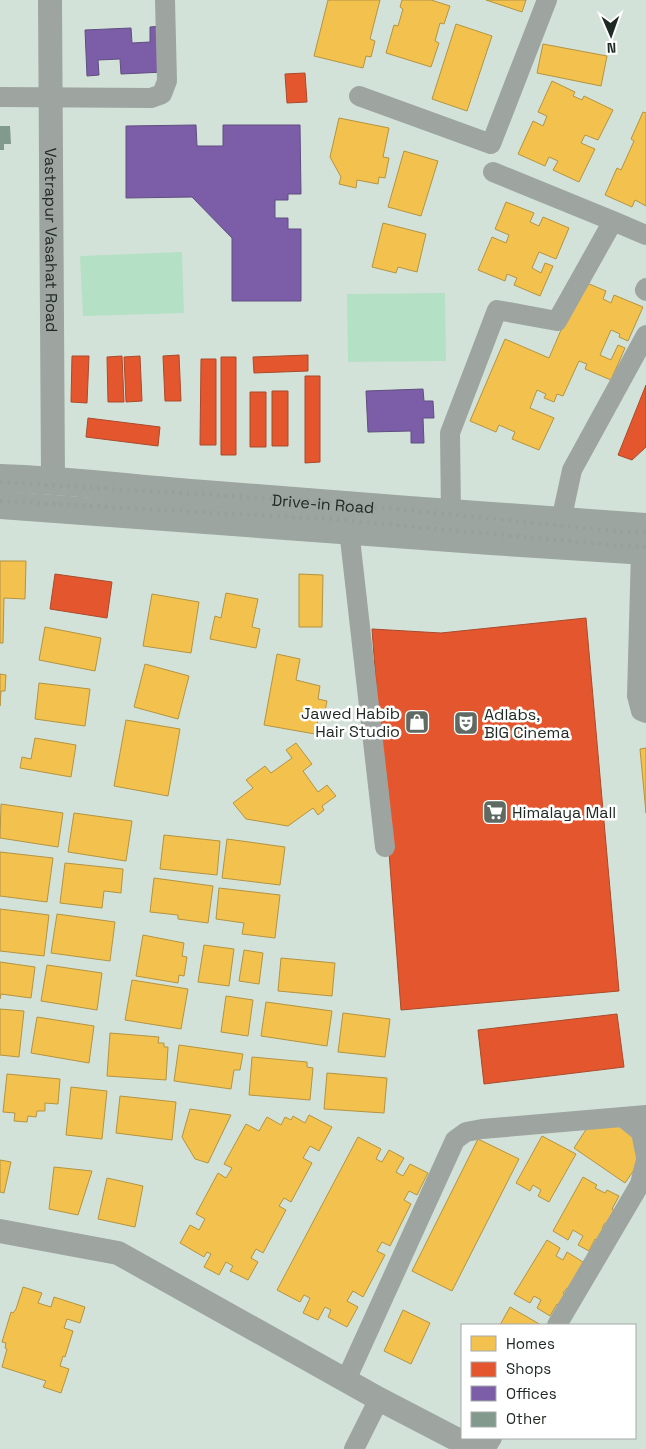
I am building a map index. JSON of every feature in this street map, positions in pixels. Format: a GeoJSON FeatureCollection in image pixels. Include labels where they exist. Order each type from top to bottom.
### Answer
{"type":"FeatureCollection","features":[{"type":"Feature","properties":{"kind":"main road","name":"Drive-in Road"},"geometry":{"type":"LineString","coordinates":[[0,478],[53,479],[164,491],[560,521],[644,543]]}},
{"type":"Feature","properties":{"kind":"main road","name":"Drive-in Road"},"geometry":{"type":"LineString","coordinates":[[0,505],[349,530],[644,543]]}},
{"type":"Feature","properties":{"kind":"street","name":"Vastrapur Vasahat Road"},"geometry":{"type":"LineString","coordinates":[[50,0],[53,479]]}},
{"type":"Feature","properties":{"kind":"street"},"geometry":{"type":"LineString","coordinates":[[0,97],[151,98],[162,94],[167,81],[165,0]]}},
{"type":"Feature","properties":{"kind":"street"},"geometry":{"type":"LineString","coordinates":[[359,96],[491,144],[547,0]]}},
{"type":"Feature","properties":{"kind":"street"},"geometry":{"type":"LineString","coordinates":[[493,172],[646,235]]}},
{"type":"Feature","properties":{"kind":"street"},"geometry":{"type":"LineString","coordinates":[[451,514],[450,433],[497,310],[557,321],[613,221]]}},
{"type":"Feature","properties":{"kind":"street"},"geometry":{"type":"LineString","coordinates":[[560,521],[572,470],[646,335]]}},
{"type":"Feature","properties":{"kind":"street"},"geometry":{"type":"LineString","coordinates":[[349,530],[385,847]]}},
{"type":"Feature","properties":{"kind":"street"},"geometry":{"type":"LineString","coordinates":[[644,543],[637,696],[641,711],[646,713]]}},
{"type":"Feature","properties":{"kind":"street"},"geometry":{"type":"LineString","coordinates":[[346,1380],[455,1140],[466,1132],[482,1129],[646,1115]]}},
{"type":"Feature","properties":{"kind":"street"},"geometry":{"type":"LineString","coordinates":[[558,1324],[640,1184],[646,1158],[641,1132],[624,1118]]}},
{"type":"Feature","properties":{"kind":"street"},"geometry":{"type":"LineString","coordinates":[[0,1231],[118,1253],[379,1399],[475,1449]]}},
{"type":"Feature","properties":{"kind":"street"},"geometry":{"type":"LineString","coordinates":[[354,1449],[379,1399]]}},
{"type":"Feature","properties":{"kind":"green space"},"geometry":{"type":"Polygon","coordinates":[[[182,252],[184,313],[83,316],[80,256],[182,252]]]}},
{"type":"Feature","properties":{"kind":"green space"},"geometry":{"type":"Polygon","coordinates":[[[445,293],[446,361],[348,362],[347,294],[445,293]]]}},
{"type":"Feature","properties":{"kind":"building: Homes"},"geometry":{"type":"Polygon","coordinates":[[[328,0],[380,0],[370,39],[375,41],[371,57],[366,56],[363,68],[314,56],[328,0]]]}},
{"type":"Feature","properties":{"kind":"building: Homes"},"geometry":{"type":"Polygon","coordinates":[[[402,0],[431,0],[450,6],[444,24],[440,23],[435,41],[439,43],[431,67],[386,53],[394,25],[398,26],[403,9],[400,7],[402,0]]]}},
{"type":"Feature","properties":{"kind":"building: Homes"},"geometry":{"type":"Polygon","coordinates":[[[486,0],[526,0],[522,12],[486,0]]]}},
{"type":"Feature","properties":{"kind":"building: Homes"},"geometry":{"type":"Polygon","coordinates":[[[456,24],[492,36],[467,111],[432,99],[456,24]]]}},
{"type":"Feature","properties":{"kind":"building: Homes"},"geometry":{"type":"Polygon","coordinates":[[[543,44],[607,56],[601,86],[537,73],[543,44]]]}},
{"type":"Feature","properties":{"kind":"building: Homes"},"geometry":{"type":"Polygon","coordinates":[[[552,81],[575,92],[573,96],[582,100],[584,96],[613,110],[598,140],[585,135],[581,143],[595,149],[579,182],[553,170],[558,161],[549,157],[545,166],[518,154],[533,121],[543,126],[547,116],[538,112],[552,81]]]}},
{"type":"Feature","properties":{"kind":"building: Homes"},"geometry":{"type":"Polygon","coordinates":[[[643,112],[646,113],[646,206],[635,200],[632,207],[605,195],[617,168],[621,170],[634,141],[631,139],[643,112]]]}},
{"type":"Feature","properties":{"kind":"building: Homes"},"geometry":{"type":"Polygon","coordinates":[[[339,118],[389,128],[383,157],[389,158],[385,178],[379,177],[378,184],[357,180],[356,188],[339,184],[341,177],[330,157],[339,118]]]}},
{"type":"Feature","properties":{"kind":"building: Homes"},"geometry":{"type":"Polygon","coordinates":[[[404,151],[438,161],[421,216],[388,207],[404,151]]]}},
{"type":"Feature","properties":{"kind":"building: Homes"},"geometry":{"type":"Polygon","coordinates":[[[506,202],[534,213],[530,222],[539,226],[543,217],[569,228],[556,259],[539,252],[532,268],[541,273],[545,263],[553,266],[540,296],[514,285],[517,278],[507,274],[505,281],[478,270],[492,237],[506,243],[509,235],[495,229],[506,202]]]}},
{"type":"Feature","properties":{"kind":"building: Homes"},"geometry":{"type":"Polygon","coordinates":[[[383,223],[426,234],[417,272],[398,267],[396,273],[372,267],[383,223]]]}},
{"type":"Feature","properties":{"kind":"building: Homes"},"geometry":{"type":"Polygon","coordinates":[[[582,281],[606,291],[603,299],[611,303],[614,295],[643,307],[628,341],[619,337],[620,334],[611,330],[600,355],[611,360],[618,345],[625,348],[611,380],[585,369],[587,364],[579,361],[563,396],[557,394],[554,402],[544,398],[546,394],[537,390],[530,408],[554,418],[539,450],[512,439],[515,432],[499,425],[496,432],[470,421],[505,339],[549,358],[582,281]]]}},
{"type":"Feature","properties":{"kind":"building: Homes"},"geometry":{"type":"Polygon","coordinates":[[[0,561],[26,561],[25,599],[4,598],[3,643],[0,643],[0,561]]]}},
{"type":"Feature","properties":{"kind":"building: Homes"},"geometry":{"type":"Polygon","coordinates":[[[299,574],[323,575],[322,627],[299,627],[299,574]]]}},
{"type":"Feature","properties":{"kind":"building: Homes"},"geometry":{"type":"Polygon","coordinates":[[[226,593],[258,599],[252,627],[260,629],[256,648],[210,639],[215,616],[221,618],[226,593]]]}},
{"type":"Feature","properties":{"kind":"building: Homes"},"geometry":{"type":"Polygon","coordinates":[[[152,594],[199,602],[191,653],[143,646],[152,594]]]}},
{"type":"Feature","properties":{"kind":"building: Homes"},"geometry":{"type":"Polygon","coordinates":[[[45,627],[101,638],[95,671],[39,660],[45,627]]]}},
{"type":"Feature","properties":{"kind":"building: Homes"},"geometry":{"type":"Polygon","coordinates":[[[277,654],[300,659],[296,680],[320,686],[318,699],[327,701],[323,721],[318,720],[315,734],[264,725],[277,654]]]}},
{"type":"Feature","properties":{"kind":"building: Homes"},"geometry":{"type":"Polygon","coordinates":[[[145,664],[189,676],[178,719],[134,707],[145,664]]]}},
{"type":"Feature","properties":{"kind":"building: Homes"},"geometry":{"type":"Polygon","coordinates":[[[0,674],[6,675],[5,691],[1,691],[0,706],[0,674]]]}},
{"type":"Feature","properties":{"kind":"building: Homes"},"geometry":{"type":"Polygon","coordinates":[[[39,683],[90,689],[85,726],[35,719],[39,683]]]}},
{"type":"Feature","properties":{"kind":"building: Homes"},"geometry":{"type":"Polygon","coordinates":[[[126,720],[180,729],[168,796],[114,786],[126,720]]]}},
{"type":"Feature","properties":{"kind":"building: Homes"},"geometry":{"type":"Polygon","coordinates":[[[35,738],[76,745],[71,777],[20,768],[22,757],[31,759],[35,738]]]}},
{"type":"Feature","properties":{"kind":"building: Homes"},"geometry":{"type":"Polygon","coordinates":[[[296,743],[312,764],[303,771],[318,792],[327,785],[336,796],[322,806],[324,810],[318,815],[313,808],[288,826],[246,819],[233,803],[253,788],[246,780],[265,766],[271,773],[292,758],[286,750],[296,743]]]}},
{"type":"Feature","properties":{"kind":"building: Homes"},"geometry":{"type":"Polygon","coordinates":[[[646,748],[646,813],[640,749],[646,748]]]}},
{"type":"Feature","properties":{"kind":"building: Homes"},"geometry":{"type":"Polygon","coordinates":[[[1,804],[63,813],[58,847],[0,838],[1,804]]]}},
{"type":"Feature","properties":{"kind":"building: Homes"},"geometry":{"type":"Polygon","coordinates":[[[74,813],[132,821],[126,861],[68,852],[74,813]]]}},
{"type":"Feature","properties":{"kind":"building: Homes"},"geometry":{"type":"Polygon","coordinates":[[[164,835],[220,841],[217,875],[160,869],[164,835]]]}},
{"type":"Feature","properties":{"kind":"building: Homes"},"geometry":{"type":"Polygon","coordinates":[[[227,839],[285,847],[280,885],[222,878],[227,839]]]}},
{"type":"Feature","properties":{"kind":"building: Homes"},"geometry":{"type":"Polygon","coordinates":[[[0,852],[53,858],[47,902],[0,896],[0,852]]]}},
{"type":"Feature","properties":{"kind":"building: Homes"},"geometry":{"type":"Polygon","coordinates":[[[65,863],[123,869],[121,893],[104,891],[102,908],[60,903],[65,863]]]}},
{"type":"Feature","properties":{"kind":"building: Homes"},"geometry":{"type":"Polygon","coordinates":[[[154,878],[213,886],[208,923],[178,919],[178,915],[150,912],[154,878]]]}},
{"type":"Feature","properties":{"kind":"building: Homes"},"geometry":{"type":"Polygon","coordinates":[[[219,888],[280,895],[275,938],[242,934],[244,923],[216,919],[219,888]]]}},
{"type":"Feature","properties":{"kind":"building: Homes"},"geometry":{"type":"Polygon","coordinates":[[[0,909],[49,915],[44,956],[0,951],[0,909]]]}},
{"type":"Feature","properties":{"kind":"building: Homes"},"geometry":{"type":"Polygon","coordinates":[[[57,914],[115,922],[110,961],[51,953],[57,914]]]}},
{"type":"Feature","properties":{"kind":"building: Homes"},"geometry":{"type":"Polygon","coordinates":[[[143,935],[184,943],[182,956],[187,957],[184,976],[179,975],[178,983],[136,976],[143,935]]]}},
{"type":"Feature","properties":{"kind":"building: Homes"},"geometry":{"type":"Polygon","coordinates":[[[204,945],[234,949],[229,986],[198,982],[204,945]]]}},
{"type":"Feature","properties":{"kind":"building: Homes"},"geometry":{"type":"Polygon","coordinates":[[[244,950],[263,953],[259,984],[239,981],[244,950]]]}},
{"type":"Feature","properties":{"kind":"building: Homes"},"geometry":{"type":"Polygon","coordinates":[[[281,958],[335,963],[332,996],[278,991],[281,958]]]}},
{"type":"Feature","properties":{"kind":"building: Homes"},"geometry":{"type":"Polygon","coordinates":[[[0,962],[35,967],[31,998],[1,994],[0,999],[0,962]]]}},
{"type":"Feature","properties":{"kind":"building: Homes"},"geometry":{"type":"Polygon","coordinates":[[[47,965],[102,973],[97,1010],[41,1001],[47,965]]]}},
{"type":"Feature","properties":{"kind":"building: Homes"},"geometry":{"type":"Polygon","coordinates":[[[132,980],[188,989],[181,1029],[125,1020],[132,980]]]}},
{"type":"Feature","properties":{"kind":"building: Homes"},"geometry":{"type":"Polygon","coordinates":[[[226,996],[253,1000],[248,1036],[221,1032],[226,996]]]}},
{"type":"Feature","properties":{"kind":"building: Homes"},"geometry":{"type":"Polygon","coordinates":[[[266,1002],[332,1011],[327,1046],[261,1036],[266,1002]]]}},
{"type":"Feature","properties":{"kind":"building: Homes"},"geometry":{"type":"Polygon","coordinates":[[[0,1009],[24,1011],[19,1057],[0,1055],[0,1009]]]}},
{"type":"Feature","properties":{"kind":"building: Homes"},"geometry":{"type":"Polygon","coordinates":[[[343,1013],[390,1019],[385,1057],[338,1052],[343,1013]]]}},
{"type":"Feature","properties":{"kind":"building: Homes"},"geometry":{"type":"Polygon","coordinates":[[[37,1017],[94,1026],[89,1063],[31,1053],[37,1017]]]}},
{"type":"Feature","properties":{"kind":"building: Homes"},"geometry":{"type":"Polygon","coordinates":[[[110,1033],[159,1037],[158,1043],[164,1043],[164,1047],[168,1047],[166,1080],[107,1076],[110,1033]]]}},
{"type":"Feature","properties":{"kind":"building: Homes"},"geometry":{"type":"Polygon","coordinates":[[[179,1045],[243,1054],[240,1070],[234,1070],[231,1089],[174,1081],[179,1045]]]}},
{"type":"Feature","properties":{"kind":"building: Homes"},"geometry":{"type":"Polygon","coordinates":[[[252,1057],[307,1062],[307,1067],[313,1068],[310,1100],[249,1095],[252,1057]]]}},
{"type":"Feature","properties":{"kind":"building: Homes"},"geometry":{"type":"Polygon","coordinates":[[[327,1073],[387,1078],[384,1113],[324,1109],[327,1073]]]}},
{"type":"Feature","properties":{"kind":"building: Homes"},"geometry":{"type":"Polygon","coordinates":[[[7,1074],[60,1079],[58,1104],[45,1103],[45,1111],[37,1111],[36,1117],[28,1116],[27,1122],[14,1121],[15,1113],[3,1112],[7,1074]]]}},
{"type":"Feature","properties":{"kind":"building: Homes"},"geometry":{"type":"Polygon","coordinates":[[[71,1087],[107,1091],[102,1139],[66,1135],[71,1087]]]}},
{"type":"Feature","properties":{"kind":"building: Homes"},"geometry":{"type":"Polygon","coordinates":[[[120,1096],[176,1102],[172,1140],[116,1133],[120,1096]]]}},
{"type":"Feature","properties":{"kind":"building: Homes"},"geometry":{"type":"Polygon","coordinates":[[[190,1109],[231,1115],[208,1163],[195,1159],[182,1137],[190,1109]]]}},
{"type":"Feature","properties":{"kind":"building: Homes"},"geometry":{"type":"Polygon","coordinates":[[[309,1115],[332,1127],[319,1151],[310,1146],[303,1158],[312,1163],[291,1202],[284,1198],[279,1206],[286,1210],[263,1253],[256,1249],[251,1258],[258,1262],[248,1280],[230,1271],[233,1266],[226,1262],[219,1275],[204,1267],[211,1254],[207,1252],[204,1257],[180,1243],[190,1225],[199,1230],[205,1219],[196,1214],[218,1173],[226,1178],[232,1168],[224,1164],[246,1124],[259,1131],[267,1117],[281,1125],[285,1117],[291,1120],[293,1116],[305,1123],[309,1115]]]}},
{"type":"Feature","properties":{"kind":"building: Homes"},"geometry":{"type":"Polygon","coordinates":[[[616,1121],[639,1137],[641,1160],[625,1183],[574,1148],[587,1128],[616,1121]]]}},
{"type":"Feature","properties":{"kind":"building: Homes"},"geometry":{"type":"Polygon","coordinates":[[[542,1136],[576,1154],[549,1202],[538,1196],[541,1190],[533,1185],[530,1191],[516,1183],[542,1136]]]}},
{"type":"Feature","properties":{"kind":"building: Homes"},"geometry":{"type":"Polygon","coordinates":[[[358,1137],[381,1149],[376,1159],[382,1162],[389,1150],[404,1158],[396,1172],[403,1176],[410,1164],[428,1173],[417,1195],[409,1191],[404,1200],[411,1204],[390,1246],[382,1242],[377,1251],[385,1255],[363,1297],[353,1291],[347,1301],[358,1307],[347,1327],[328,1317],[331,1310],[325,1307],[318,1320],[303,1313],[310,1298],[304,1295],[300,1302],[277,1290],[358,1137]]]}},
{"type":"Feature","properties":{"kind":"building: Homes"},"geometry":{"type":"Polygon","coordinates":[[[478,1139],[519,1159],[452,1291],[412,1271],[478,1139]]]}},
{"type":"Feature","properties":{"kind":"building: Homes"},"geometry":{"type":"Polygon","coordinates":[[[0,1160],[11,1162],[4,1193],[0,1192],[0,1160]]]}},
{"type":"Feature","properties":{"kind":"building: Homes"},"geometry":{"type":"Polygon","coordinates":[[[54,1167],[92,1171],[78,1215],[49,1209],[54,1167]]]}},
{"type":"Feature","properties":{"kind":"building: Homes"},"geometry":{"type":"Polygon","coordinates":[[[583,1177],[597,1185],[595,1188],[605,1193],[607,1190],[619,1196],[612,1209],[618,1212],[610,1225],[605,1223],[602,1228],[607,1231],[601,1242],[595,1239],[589,1251],[578,1245],[583,1236],[573,1230],[568,1240],[553,1231],[583,1177]]]}},
{"type":"Feature","properties":{"kind":"building: Homes"},"geometry":{"type":"Polygon","coordinates":[[[107,1178],[143,1186],[135,1227],[98,1219],[107,1178]]]}},
{"type":"Feature","properties":{"kind":"building: Homes"},"geometry":{"type":"Polygon","coordinates":[[[547,1240],[560,1248],[556,1256],[563,1260],[567,1252],[583,1262],[572,1292],[567,1288],[563,1293],[569,1297],[562,1307],[557,1304],[550,1316],[537,1308],[541,1300],[534,1296],[530,1303],[514,1294],[547,1240]]]}},
{"type":"Feature","properties":{"kind":"building: Homes"},"geometry":{"type":"Polygon","coordinates":[[[23,1287],[42,1293],[38,1303],[51,1307],[54,1297],[85,1307],[80,1323],[67,1319],[64,1328],[73,1331],[65,1357],[63,1356],[60,1366],[69,1369],[61,1393],[43,1387],[46,1381],[2,1367],[7,1349],[5,1348],[6,1343],[2,1342],[11,1312],[13,1313],[16,1309],[23,1287]]]}},
{"type":"Feature","properties":{"kind":"building: Homes"},"geometry":{"type":"Polygon","coordinates":[[[510,1307],[539,1324],[501,1324],[510,1307]]]}},
{"type":"Feature","properties":{"kind":"building: Homes"},"geometry":{"type":"Polygon","coordinates":[[[403,1310],[430,1323],[411,1364],[384,1351],[403,1310]]]}},
{"type":"Feature","properties":{"kind":"building: Shops"},"geometry":{"type":"Polygon","coordinates":[[[305,73],[307,102],[287,103],[285,74],[305,73]]]}},
{"type":"Feature","properties":{"kind":"building: Shops"},"geometry":{"type":"Polygon","coordinates":[[[179,355],[181,401],[165,401],[163,356],[179,355]]]}},
{"type":"Feature","properties":{"kind":"building: Shops"},"geometry":{"type":"Polygon","coordinates":[[[308,355],[308,371],[254,373],[253,357],[308,355]]]}},
{"type":"Feature","properties":{"kind":"building: Shops"},"geometry":{"type":"Polygon","coordinates":[[[72,356],[89,356],[87,403],[71,402],[72,356]]]}},
{"type":"Feature","properties":{"kind":"building: Shops"},"geometry":{"type":"Polygon","coordinates":[[[122,356],[124,402],[108,402],[107,357],[122,356]]]}},
{"type":"Feature","properties":{"kind":"building: Shops"},"geometry":{"type":"Polygon","coordinates":[[[140,356],[142,401],[126,402],[124,357],[140,356]]]}},
{"type":"Feature","properties":{"kind":"building: Shops"},"geometry":{"type":"Polygon","coordinates":[[[221,357],[236,357],[236,455],[221,455],[221,357]]]}},
{"type":"Feature","properties":{"kind":"building: Shops"},"geometry":{"type":"Polygon","coordinates":[[[201,359],[216,359],[216,445],[200,445],[201,359]]]}},
{"type":"Feature","properties":{"kind":"building: Shops"},"geometry":{"type":"Polygon","coordinates":[[[305,376],[320,376],[320,462],[305,463],[305,376]]]}},
{"type":"Feature","properties":{"kind":"building: Shops"},"geometry":{"type":"Polygon","coordinates":[[[646,385],[646,447],[632,460],[618,455],[646,385]]]}},
{"type":"Feature","properties":{"kind":"building: Shops"},"geometry":{"type":"Polygon","coordinates":[[[272,391],[288,391],[288,446],[272,446],[272,391]]]}},
{"type":"Feature","properties":{"kind":"building: Shops"},"geometry":{"type":"Polygon","coordinates":[[[250,392],[266,392],[266,447],[250,447],[250,392]]]}},
{"type":"Feature","properties":{"kind":"building: Shops"},"geometry":{"type":"Polygon","coordinates":[[[88,418],[160,427],[158,446],[86,437],[88,418]]]}},
{"type":"Feature","properties":{"kind":"building: Shops"},"geometry":{"type":"Polygon","coordinates":[[[55,574],[112,582],[107,618],[50,609],[55,574]]]}},
{"type":"Feature","properties":{"kind":"building: Shops","name":"Himalaya Mall"},"geometry":{"type":"Polygon","coordinates":[[[586,618],[619,991],[401,1010],[372,629],[441,633],[586,618]]]}},
{"type":"Feature","properties":{"kind":"building: Shops"},"geometry":{"type":"Polygon","coordinates":[[[617,1014],[624,1067],[484,1084],[478,1030],[617,1014]]]}},
{"type":"Feature","properties":{"kind":"building: Offices"},"geometry":{"type":"Polygon","coordinates":[[[162,26],[164,72],[121,74],[120,59],[98,60],[99,75],[87,76],[85,30],[131,28],[132,43],[150,42],[150,27],[162,26]]]}},
{"type":"Feature","properties":{"kind":"building: Offices"},"geometry":{"type":"Polygon","coordinates":[[[196,125],[197,146],[223,146],[223,125],[300,125],[301,194],[288,194],[288,200],[275,200],[275,218],[288,218],[288,229],[301,229],[301,301],[232,301],[232,238],[192,197],[126,198],[126,126],[196,125]]]}},
{"type":"Feature","properties":{"kind":"building: Offices"},"geometry":{"type":"Polygon","coordinates":[[[423,389],[424,401],[433,401],[434,418],[423,418],[424,443],[411,443],[411,431],[368,432],[366,391],[423,389]]]}},
{"type":"Feature","properties":{"kind":"building: Other"},"geometry":{"type":"Polygon","coordinates":[[[0,126],[10,126],[11,144],[4,144],[4,150],[0,150],[0,126]]]}},
{"type":"Feature","properties":{"kind":"railway"},"geometry":{"type":"LineString","coordinates":[[0,482],[326,502],[624,532],[646,532]]}},
{"type":"Feature","properties":{"kind":"railway"},"geometry":{"type":"LineString","coordinates":[[0,501],[328,519],[646,547]]}},
{"type":"Feature","properties":{"kind":"place","name":"Jawed Habib Hair Studio"},"geometry":{"type":"Point","coordinates":[417,722]}},
{"type":"Feature","properties":{"kind":"place","name":"Adlabs, BIG Cinema"},"geometry":{"type":"Point","coordinates":[466,723]}},
{"type":"Feature","properties":{"kind":"place","name":"Himalaya Mall"},"geometry":{"type":"Point","coordinates":[495,812]}}]}
